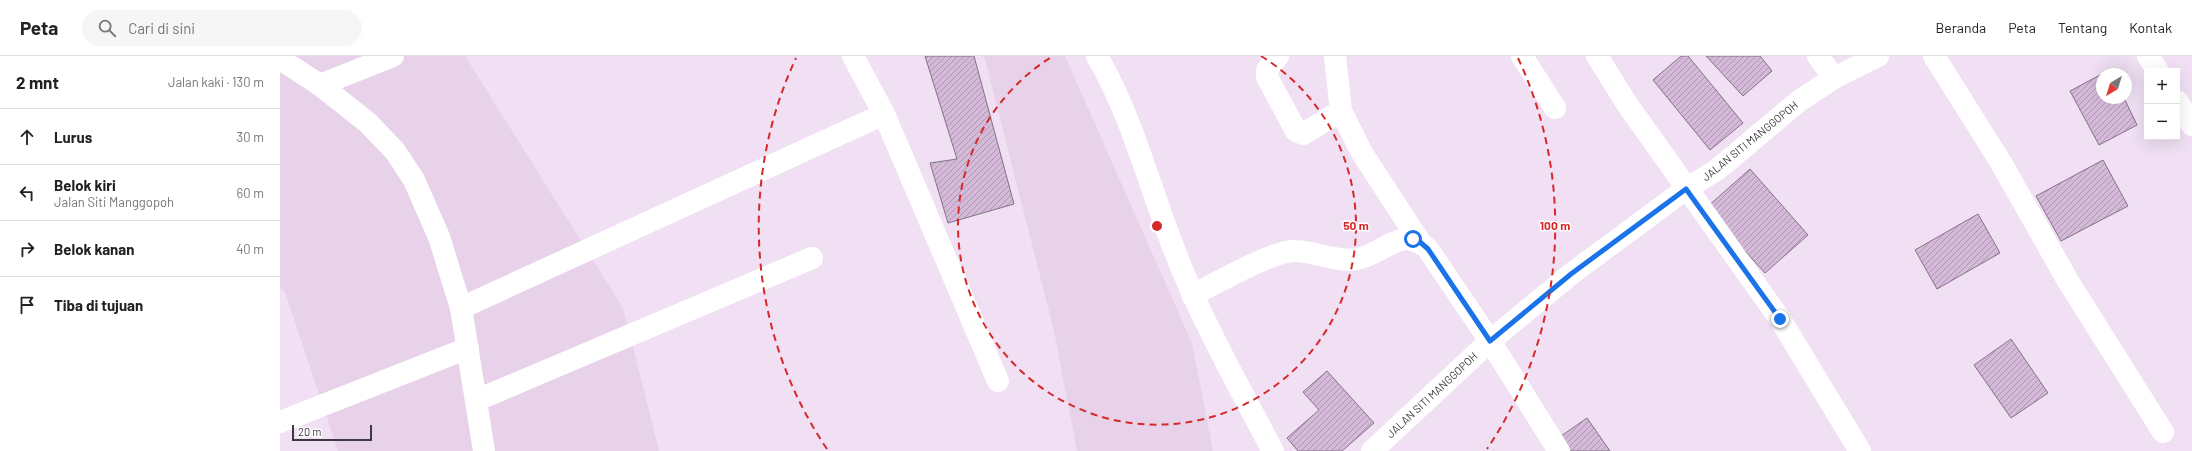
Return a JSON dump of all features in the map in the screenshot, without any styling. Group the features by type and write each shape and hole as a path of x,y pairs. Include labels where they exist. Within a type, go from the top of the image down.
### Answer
{"main road":[{"path":"320,85 393,56"},
{"path":"853,56 884,114 998,381"},
{"path":"1097,56 1124,110 1192,296 1273,451"},
{"path":"1278,56 1267,70 1267,77 1296,131 1303,134 1341,111"},
{"path":"1335,56 1341,111 1362,153 1420,242 1428,249 1490,341 1559,451"},
{"path":"1522,56 1555,108"},
{"path":"1597,56 1627,104 1686,189 1780,319 1860,451"},
{"path":"1818,56 1834,78"},
{"name":"JALAN SITI MANGGOPOH","path":"1372,451 1490,341 1571,274 1686,189 1718,169 1767,126 1834,78 1878,56"},
{"path":"1934,56 2000,161 2068,281 2163,432"},
{"path":"2148,56 2156,68"},
{"path":"280,59 320,85 372,127 395,151 414,180 439,237 462,308 484,451"},
{"path":"2179,104 2192,125"},
{"path":"462,308 884,114"},
{"path":"1192,296 1283,252 1316,252 1350,260 1359,259 1404,238 1420,242"},
{"path":"477,400 812,258"},
{"path":"280,422 468,348"}],"shaded area":[{"path":"280,56 465,56 623,308 659,451 338,451 285,292 280,288"},
{"path":"984,56 1065,56 1192,343 1213,451 1077,451 1054,331"}],"building":[{"path":"925,56 974,56 1014,204 948,223 930,163 957,159"},
{"path":"1681,56 1688,56 1743,123 1710,150 1653,80"},
{"path":"1706,56 1760,56 1772,71 1743,96"},
{"path":"2096,77 2096,104 2127,104 2137,125 2099,145 2070,91"},
{"path":"2103,160 2128,206 2061,241 2036,196"},
{"path":"1750,169 1808,235 1765,273 1706,208"},
{"path":"1978,214 2000,253 1937,289 1915,250"},
{"path":"2011,339 2048,393 2011,418 1974,365"},
{"path":"1327,371 1374,423 1342,451 1298,451 1287,438 1319,410 1303,392"},
{"path":"1587,418 1610,451 1561,451 1554,441"}],"route":[{"path":"1413,239 1420,242 1428,249 1490,341 1571,274 1619,237 1686,189 1780,319"}]}
